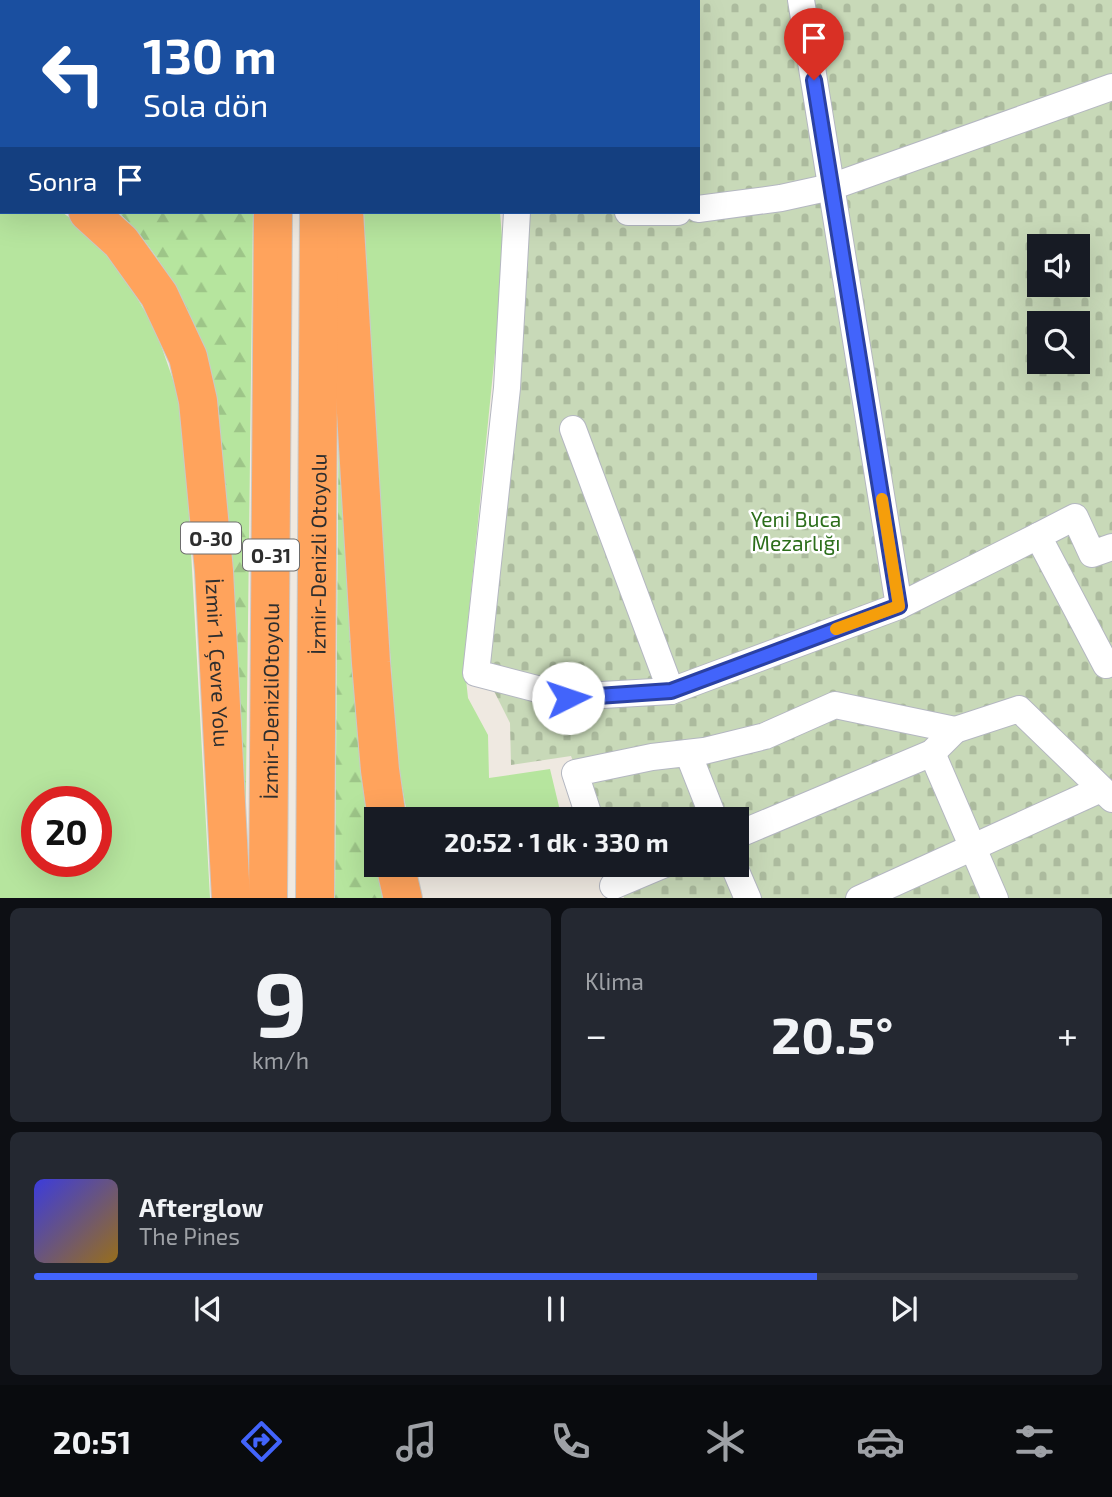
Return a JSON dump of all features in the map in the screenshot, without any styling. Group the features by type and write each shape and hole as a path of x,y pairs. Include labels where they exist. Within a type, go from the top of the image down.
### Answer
{"highway":[{"name":"İzmir 1. Çevre Yolu","path":"90,214 121,242 159,295 188,357 198,401 214,571 231,898"},
{"name":"İzmir-DenizliOtoyolu","path":"268,898 273,214"},
{"name":"İzmir-Denizli Otoyolu","path":"315,898 319,214"},
{"path":"344,214 371,663 385,807"},
{"path":"398,877 403,898"}],"lane":[{"path":"801,0 899,606"},
{"path":"700,209 781,198 831,187 1112,87"},
{"path":"517,214 507,388 476,673 568,698 671,691 899,606 1075,517 1092,555 1112,547"},
{"path":"573,429 671,691"},
{"path":"1038,536 1106,665 1112,662"},
{"path":"586,807 575,774 765,736 835,705 954,730"},
{"path":"749,830 932,752 954,730 1019,709 1107,794 973,847 859,898"},
{"path":"932,752 995,898"},
{"path":"688,753 709,807"},
{"path":"612,883 629,877"},
{"path":"739,877 748,898"}],"green space":[{"name":"Yeni Buca Mezarlığı","path":"700,0 1112,0 1112,898 624,898 616,877 749,877 749,807 590,807 571,756 511,765 510,723 491,685 487,649 523,214 700,214"},
{"path":"0,214 65,214 79,225 111,260 155,328 178,394 187,478 210,898 0,898"},
{"path":"120,214 253,214 245,868 194,325 170,279"},
{"path":"364,214 500,214 504,263 464,661 468,698 488,735 489,778 550,769 559,807 406,807 398,765 375,441"},
{"path":"339,382 364,771 370,807 364,807 364,877 383,877 389,898 335,898"}],"slow traffic":[{"path":"836,629 899,606 882,499"}],"route":[{"path":"568,698 671,691 899,606 814,80"}]}
